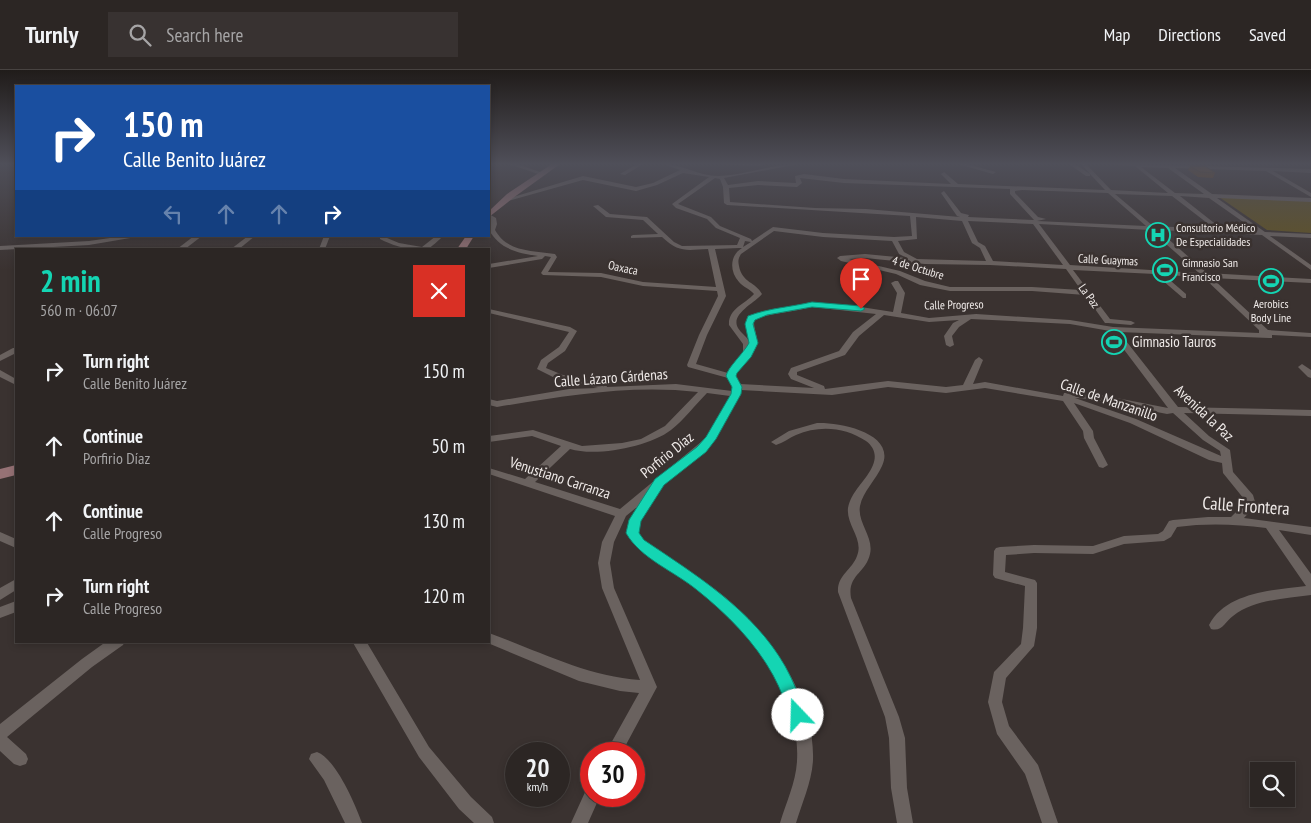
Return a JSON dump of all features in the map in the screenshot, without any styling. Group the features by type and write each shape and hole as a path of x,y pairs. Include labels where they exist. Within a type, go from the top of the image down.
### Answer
{"main road":[{"path":"490,215 506,200"},
{"path":"462,248 469,237"},
{"path":"0,474 15,470"}],"street":[{"path":"682,199 675,204 678,207 709,218 716,225 755,242"},
{"path":"727,199 729,204 964,219 1311,235"},
{"path":"948,199 959,215 1025,222"},
{"path":"1018,199 1036,219 1091,221 1108,226"},
{"path":"1118,199 1205,274 1268,334"},
{"path":"1179,199 1220,231"},
{"path":"1218,199 1311,268"},
{"path":"596,206 608,216 645,218 681,248 737,247 740,246 743,238"},
{"path":"747,353 746,344 734,329 733,319 758,294 742,280 734,261 738,253 773,230 894,239 915,238 914,215"},
{"path":"490,216 493,218 492,230 498,241 510,248 552,255"},
{"path":"964,219 974,243 983,246 990,263"},
{"name":"La Paz","path":"1034,222 1110,325"},
{"path":"790,238 789,235 793,231"},
{"path":"1265,233 1311,262"},
{"path":"633,237 664,235"},
{"path":"0,248 89,243 132,237"},
{"path":"181,248 198,237"},
{"path":"235,248 251,237"},
{"path":"383,237 397,245 416,248"},
{"path":"424,248 439,237"},
{"path":"894,239 902,252 911,258 925,262"},
{"path":"711,247 722,296 691,365 731,376 737,391"},
{"path":"490,266 552,255"},
{"name":"Oaxaca","path":"552,255 554,257 544,273 546,274 601,275 643,284 719,289"},
{"name":"Calle Guaymas","path":"840,258 865,256 925,262 990,263 1311,280"},
{"name":"4 de Octubre","path":"840,258 898,272 923,283 950,289 1087,293"},
{"path":"1157,272 1183,296"},
{"name":"4 de Octubre","path":"895,283 901,293 897,313"},
{"name":"Calle Progreso","path":"731,376 732,372 744,360 753,343 749,324 751,318 756,315 812,305 897,313 929,320 969,316 1311,335"},
{"path":"490,311 570,329 573,331 562,348 544,362 541,369 560,377 619,389"},
{"path":"832,392 794,377 792,374 794,370 842,353 856,334 883,312"},
{"path":"950,345 948,336 956,325 969,316"},
{"name":"Avenida la Paz","path":"1110,325 1175,410 1206,438 1225,450 1228,473 1249,498 1250,505 1234,522"},
{"path":"0,358 15,350"},
{"path":"967,386 979,360"},
{"path":"1302,367 1311,375"},
{"path":"0,373 15,381"},
{"name":"Calle de Manzanillo","path":"737,391 832,392 888,384 946,390 985,385 1046,394 1066,399 1133,421 1213,458 1227,461"},
{"name":"Calle Lázaro Cárdenas","path":"490,402 497,404 569,392 619,389 676,387 737,391"},
{"path":"490,439 532,433 581,449 599,449 644,441 668,428 704,390"},
{"name":"Porfirio Díaz","path":"622,514 702,450 711,439 737,391"},
{"path":"1046,394 1092,396 1167,412 1175,410 1311,413"},
{"path":"1066,399 1088,431 1089,438 1103,465"},
{"path":"1261,412 1311,417"},
{"path":"776,442 799,429 832,426 863,435 878,446 880,450 880,462 857,495 854,508 864,544 864,555 846,580 844,598 892,717 897,738 899,788 905,823"},
{"path":"526,484 567,446"},
{"name":"Venustiano Carranza","path":"490,471 622,514"},
{"path":"660,482 635,520 632,533 639,543 702,586 743,623 761,643 779,671 794,702 803,728 805,761 788,823"},
{"path":"622,514 608,542 604,562 608,588 650,687"},
{"name":"Calle Frontera","path":"1050,823 1032,770 1002,729 995,702 999,676 1026,646 1031,610 1031,583 998,575 1000,551 1034,549 1093,550 1124,540 1160,538 1167,534 1173,524 1199,520 1269,524 1311,531"},
{"path":"1269,524 1311,584"},
{"path":"0,536 15,544"},
{"path":"0,595 15,585"},
{"path":"1216,625 1230,611 1240,606 1271,596 1311,590"},
{"path":"0,613 15,606"},
{"path":"490,639 579,675 620,685 650,687"},
{"path":"0,733 87,663 115,643"},
{"path":"360,643 424,752 466,803 486,823"},
{"path":"620,742 650,687"},
{"path":"0,741 20,759"},
{"path":"317,759 330,775 352,822"},
{"path":"579,823 587,807"}],"shaded area":[{"path":"1222,199 1311,201 1311,233 1267,230"}],"place":[{"name":"Consultorio Médico De Especialidades","path":"1158,235"},
{"name":"Gimnasio San Francisco","path":"1165,270"},
{"name":"Aerobics Body Line","path":"1271,281"},
{"name":"Gimnasio Tauros","path":"1114,342"}],"route":[{"path":"798,715 779,671 761,643 743,623 702,586 639,543 632,533 635,520 660,482 702,450 711,439 736,394 737,387 731,376 732,372 744,360 753,343 749,324 751,318 765,313 812,305 861,309"}]}
